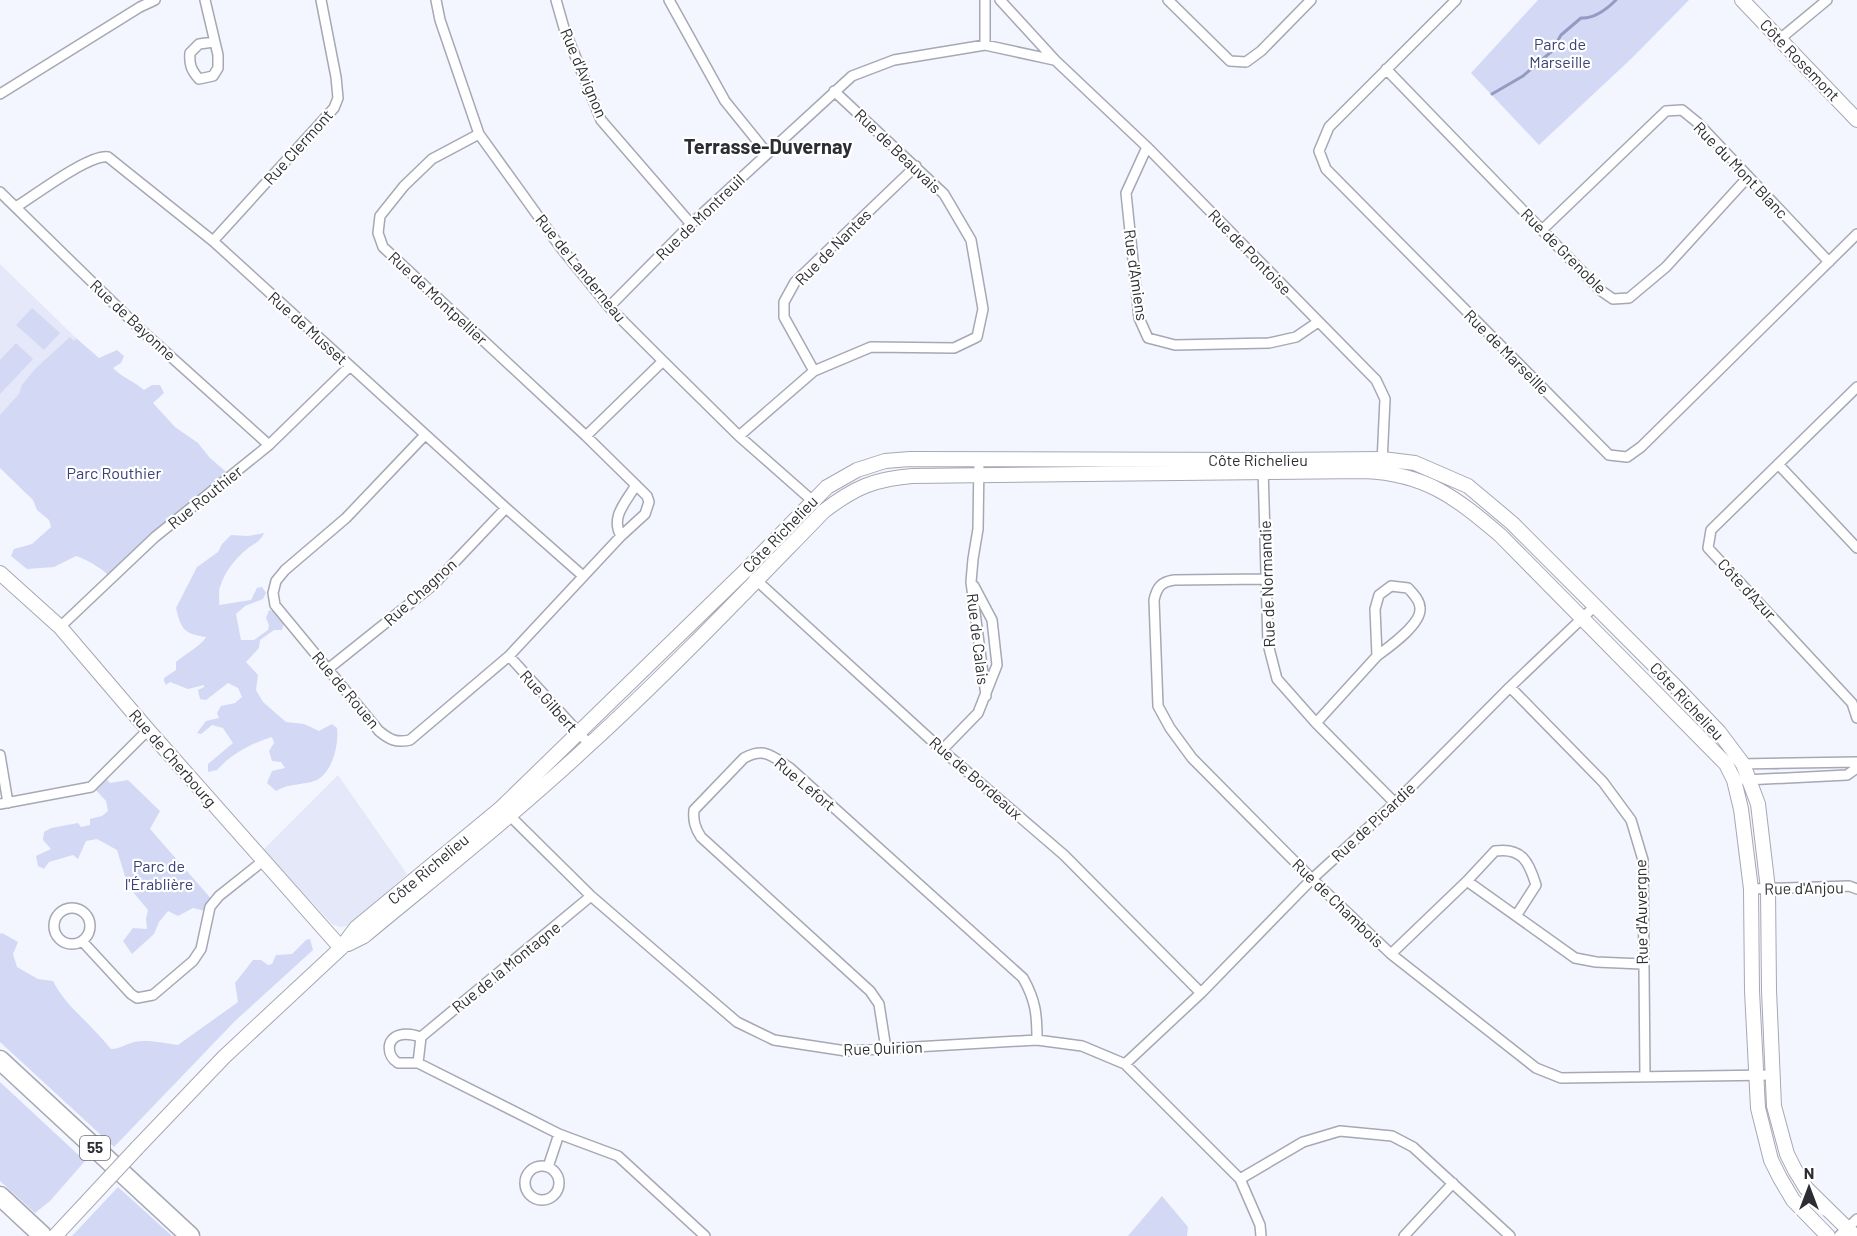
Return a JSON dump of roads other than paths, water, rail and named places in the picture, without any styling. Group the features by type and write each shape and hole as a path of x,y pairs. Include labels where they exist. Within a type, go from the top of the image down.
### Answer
{"highway":[{"name":"55","path":"0,1060 190,1236"},
{"path":"0,1196 43,1236"}],"street":[{"path":"0,94 155,0"},
{"path":"206,0 214,42"},
{"name":"Rue Clermont","path":"213,241 334,108 338,98 336,77 321,0"},
{"name":"Rue de Landerneau","path":"436,0 440,20 479,134 561,248 609,307 663,362 739,436 824,511"},
{"name":"Rue d'Avignon","path":"556,0 564,28 601,120 691,224"},
{"path":"669,0 725,101 767,153"},
{"path":"985,0 985,45 1055,60"},
{"name":"Rue de Pontoise","path":"1000,0 1055,60 1147,147 1376,380 1385,399 1382,465"},
{"path":"1168,0 1230,61 1246,62 1261,51 1311,0"},
{"name":"Rue de Marseille","path":"1456,0 1329,127 1319,151 1326,169 1609,455 1627,457 1641,447 1857,234"},
{"name":"Côte Rosemont","path":"1742,0 1857,120"},
{"path":"1780,39 1827,0"},
{"name":"Rue de Montreuil","path":"609,307 691,224 852,76 894,60 985,45"},
{"name":"Rue de Grenoble","path":"1386,69 1600,290 1612,298 1629,298 1666,267 1748,177"},
{"name":"Rue de Beauvais","path":"739,436 814,371 871,347 954,348 977,337 982,309 971,240 944,194 834,91"},
{"name":"Rue du Mont Blanc","path":"1542,230 1666,111 1682,110 1698,123 1829,262"},
{"name":"Rue de Montpellier","path":"479,134 432,159 404,186 380,216 378,233 383,247 636,485"},
{"name":"Rue d'Amiens","path":"1147,147 1126,193 1139,318 1148,338 1175,345 1269,343 1296,337 1318,322"},
{"name":"Rue de Musset","path":"16,207 86,163 102,156 108,157 213,241 583,576"},
{"name":"Rue de Nantes","path":"814,371 784,317 784,302 795,282 916,166"},
{"name":"Rue de Bayonne","path":"0,192 140,328 269,445"},
{"path":"586,436 663,362"},
{"name":"Rue Routhier","path":"60,627 155,537 269,445 350,366"},
{"name":"Côte d'Azur","path":"1857,387 1711,530 1708,548 1852,703 1857,718"},
{"name":"Rue de Rouen","path":"425,435 346,518 285,570 276,581 273,593 275,605 379,731 390,740 400,742 410,740 509,656 621,536 645,514 648,508 647,496 636,485"},
{"name":"Côte Richelieu","path":"505,812 577,733 746,570 812,500 827,487 857,470 885,461 979,460 1263,466"},
{"name":"Rue de Calais","path":"979,460 978,529 971,582 986,696"},
{"name":"Côte Richelieu","path":"55,1236 229,1052 341,948 364,936 505,812 590,745 824,511 846,494 888,478 912,476 1414,463 1468,486 1512,523 1719,732 1743,764 1758,804 1768,889 1774,1106 1787,1154 1806,1188 1850,1230"},
{"path":"1778,464 1856,545"},
{"name":"Côte Richelieu","path":"1382,465 1459,501 1500,535 1726,764 1734,780 1741,809 1751,889 1752,991 1758,1108 1771,1160 1793,1200 1828,1236"},
{"name":"Rue de Normandie","path":"1263,466 1268,644 1277,679 1316,723 1395,803"},
{"path":"621,536 616,529 616,520 636,485"},
{"name":"Rue Chagnon","path":"328,669 433,585 506,508"},
{"name":"Rue de Bordeaux","path":"746,570 942,750 1064,855 1201,993"},
{"name":"Rue de Cherbourg","path":"0,573 60,627 341,948"},
{"name":"Rue de Chambois","path":"1265,579 1174,580 1164,582 1156,589 1154,600 1158,706 1170,728 1192,758 1312,879 1391,954 1536,1068 1561,1078 1773,1075"},
{"name":"Rue de Calais","path":"942,750 978,713 997,665 992,620 971,582"},
{"path":"1316,723 1377,656 1398,640 1417,620 1421,610 1418,600 1408,588 1391,586 1379,595 1376,609 1377,656"},
{"name":"Rue de Picardie","path":"1125,1064 1201,993 1312,879 1395,803 1510,687 1595,606"},
{"name":"Rue Gilbert","path":"509,656 590,745"},
{"name":"Rue d'Auvergne","path":"1510,687 1603,782 1631,820 1643,860 1642,964 1645,1077"},
{"path":"0,755 4,803 91,787 148,730"},
{"name":"Rue Lefort","path":"886,1049 879,1004 870,991 701,837 696,829 693,819 694,810 744,758 753,753 766,752 790,768 1023,978 1032,994 1036,1011 1037,1040"},
{"path":"1726,764 1857,762"},
{"path":"1734,780 1847,775 1857,768"},
{"name":"Rue Quirion","path":"505,812 591,896 737,1022 774,1040 846,1051 1037,1040 1082,1046 1125,1064 1240,1179 1260,1225 1261,1236"},
{"path":"1391,954 1467,882 1495,851 1513,851 1523,858 1530,867 1536,885 1516,916"},
{"path":"82,942 131,994 137,998 153,995 192,962 201,949 210,907 219,896 263,861"},
{"path":"1467,882 1575,958 1596,962 1642,964"},
{"name":"Rue d'Anjou","path":"1751,889 1850,886 1857,889"},
{"name":"Rue de la Montagne","path":"421,1037 591,896"},
{"path":"73,907 84,911 88,916 91,927 82,942 69,944 63,942 55,933 54,920 62,910 73,907"},
{"path":"418,1063 421,1037 409,1034 398,1036 390,1042 390,1056 398,1063 418,1063 559,1134 618,1156 705,1236"},
{"path":"1240,1179 1303,1142 1340,1131 1392,1136 1413,1147 1510,1236"},
{"path":"548,1167 559,1134"},
{"path":"1404,1236 1452,1183"}],"waterway":[{"path":"1492,94 1523,76 1552,51 1561,35 1581,18 1600,13 1616,0"}],"district":[{"name":"Terrasse-Duvernay","path":"768,147"}],"park label":[{"name":"Parc de Marseille","path":"1560,53"},
{"name":"Parc Routhier","path":"114,473"},
{"name":"Parc de l'Érablière","path":"159,875"}]}
